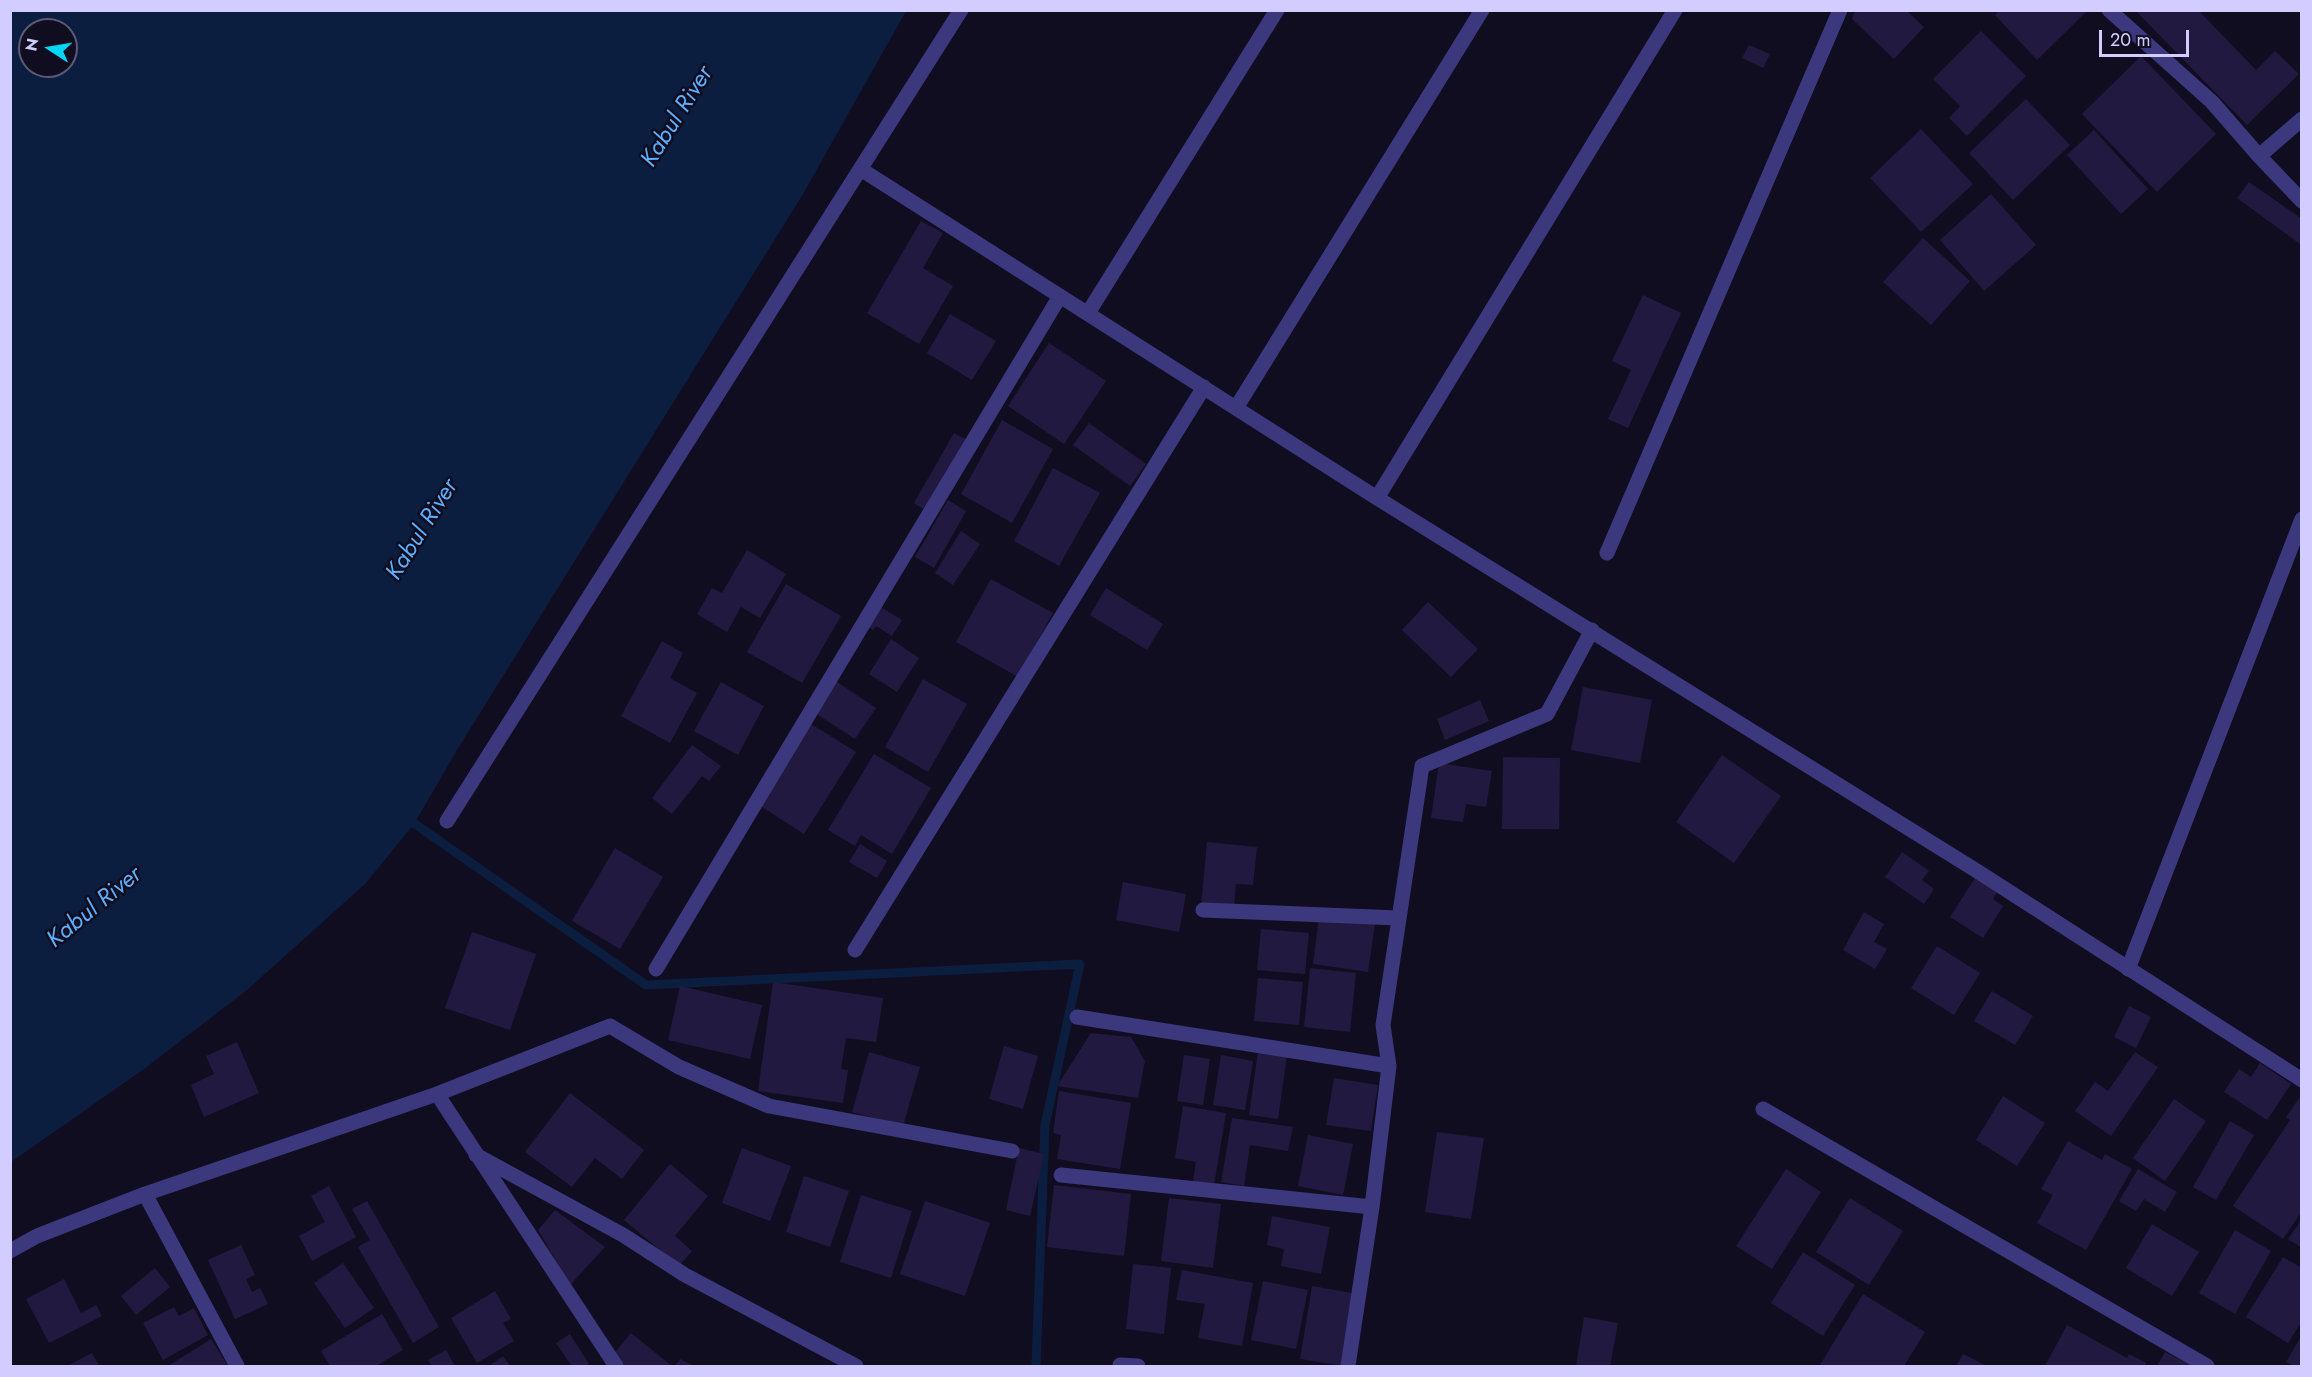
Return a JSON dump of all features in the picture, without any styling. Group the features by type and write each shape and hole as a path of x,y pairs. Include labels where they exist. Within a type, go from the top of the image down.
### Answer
{"street":[{"path":"447,821 862,170 961,10"},
{"path":"1088,313 1277,10"},
{"path":"1236,408 1482,10"},
{"path":"1377,498 1676,10"},
{"path":"1607,553 1840,10"},
{"path":"2109,10 2212,102 2301,201"},
{"path":"2259,156 2301,119"},
{"path":"862,170 1377,498 1967,864 2301,1080"},
{"path":"656,969 1060,296"},
{"path":"855,950 1204,387"},
{"path":"2128,969 2301,519"},
{"path":"1348,1366 1372,1207 1389,1066 1383,1024 1422,766 1547,714 1592,630"},
{"path":"1203,910 1398,918"},
{"path":"1077,1017 1389,1066"},
{"path":"10,1251 37,1236 145,1194 437,1094 610,1026 679,1067 769,1106 1012,1151"},
{"path":"437,1094 616,1366"},
{"path":"1763,1109 2207,1366"},
{"path":"476,1155 623,1235 685,1275 856,1366"},
{"path":"1061,1174 1372,1207"},
{"path":"145,1194 237,1366"},
{"path":"1120,1365 1138,1366"}],"water":[{"name":"Kabul River","path":"11,10 906,11 803,194 457,750 414,824 365,884 247,990 144,1069 11,1162"}],"building":[{"path":"1855,10 1906,10 1924,27 1894,59 1852,19"},
{"path":"2000,10 2088,10 2037,60 1995,15"},
{"path":"2135,10 2198,10 2256,70 2275,51 2299,74 2247,125"},
{"path":"1981,31 2026,76 1967,136 1949,118 1960,106 1933,79"},
{"path":"1749,45 1770,54 1763,68 1742,58"},
{"path":"2141,56 2216,134 2157,192 2082,114"},
{"path":"2026,99 2070,145 2013,200 1969,153"},
{"path":"1921,129 1973,184 1921,232 1870,178"},
{"path":"2094,130 2148,189 2121,214 2067,155"},
{"path":"2249,182 2302,219 2300,244 2237,198"},
{"path":"1991,194 2036,245 1984,291 1940,240"},
{"path":"921,221 943,233 923,268 953,286 919,344 867,313"},
{"path":"1923,238 1970,281 1931,325 1883,282"},
{"path":"1643,295 1681,313 1628,428 1608,419 1631,370 1612,361"},
{"path":"950,314 996,341 972,380 927,353"},
{"path":"1049,343 1106,381 1064,444 1008,406"},
{"path":"1002,420 1053,449 1012,523 961,494"},
{"path":"1089,423 1146,464 1130,486 1073,445"},
{"path":"954,433 967,440 926,511 914,503"},
{"path":"1053,468 1100,493 1059,566 1014,541"},
{"path":"948,500 966,511 934,568 915,557"},
{"path":"961,531 980,544 953,585 935,573"},
{"path":"747,550 786,574 760,618 741,607 727,632 697,614 712,588 722,593"},
{"path":"991,579 1053,613 1018,677 956,642"},
{"path":"786,584 841,616 802,683 747,652"},
{"path":"1106,588 1163,624 1147,650 1090,615"},
{"path":"1428,602 1478,649 1451,677 1402,630"},
{"path":"879,606 902,620 892,636 876,626 873,630 867,626"},
{"path":"891,639 919,658 897,692 869,674"},
{"path":"662,641 683,653 670,678 697,693 670,743 621,716"},
{"path":"923,679 967,704 928,772 885,747"},
{"path":"721,682 764,706 738,755 694,731"},
{"path":"837,682 876,708 855,739 815,713"},
{"path":"1583,687 1652,700 1640,763 1571,750"},
{"path":"1480,700 1489,721 1445,740 1437,719"},
{"path":"811,724 856,752 804,834 759,805"},
{"path":"692,745 721,766 709,781 702,776 672,814 652,798"},
{"path":"874,754 931,788 892,854 861,835 855,846 828,830"},
{"path":"1722,755 1781,796 1734,863 1676,822"},
{"path":"1503,757 1560,758 1559,829 1502,829"},
{"path":"1439,763 1492,771 1486,807 1466,804 1463,822 1431,818"},
{"path":"1207,842 1257,847 1253,885 1236,884 1234,908 1201,905"},
{"path":"860,844 887,861 877,878 849,862"},
{"path":"615,848 663,877 620,949 572,921"},
{"path":"1902,852 1929,871 1922,880 1934,889 1924,904 1885,877"},
{"path":"1975,878 1997,892 1993,899 2003,906 1983,938 1950,917"},
{"path":"1123,882 1186,894 1179,932 1116,920"},
{"path":"1864,912 1884,924 1874,942 1887,949 1875,969 1843,950"},
{"path":"1319,917 1375,924 1368,972 1313,964"},
{"path":"1261,929 1309,933 1305,974 1257,970"},
{"path":"472,932 536,954 510,1030 445,1008"},
{"path":"1937,946 1980,973 1954,1015 1911,988"},
{"path":"1310,968 1356,973 1350,1032 1304,1027"},
{"path":"1258,978 1303,982 1299,1025 1254,1021"},
{"path":"773,982 883,998 876,1042 846,1038 841,1069 848,1070 843,1103 758,1091"},
{"path":"680,986 762,1005 750,1059 668,1040"},
{"path":"1992,991 2033,1016 2015,1045 1974,1021"},
{"path":"2129,1006 2151,1017 2136,1048 2114,1037"},
{"path":"1091,1033 1131,1037 1145,1061 1138,1098 1057,1086"},
{"path":"237,1042 259,1093 204,1117 191,1085 214,1074 206,1056"},
{"path":"1004,1046 1038,1056 1023,1109 989,1099"},
{"path":"869,1052 920,1067 903,1126 852,1112"},
{"path":"1258,1052 1287,1056 1278,1119 1249,1115"},
{"path":"2135,1052 2158,1067 2111,1136 2075,1111 2095,1082 2108,1091"},
{"path":"1184,1055 1210,1059 1203,1105 1177,1101"},
{"path":"1221,1055 1253,1061 1245,1110 1213,1105"},
{"path":"2260,1063 2291,1084 2267,1120 2224,1092 2239,1069 2251,1077"},
{"path":"1334,1078 1378,1085 1371,1131 1326,1125"},
{"path":"1059,1091 1131,1103 1120,1169 1057,1159 1061,1135 1053,1133"},
{"path":"570,1093 644,1150 622,1179 595,1158 572,1187 525,1152"},
{"path":"2302,1094 2302,1211 2283,1239 2233,1206 2290,1120 2286,1117"},
{"path":"2003,1096 2045,1123 2017,1166 1976,1140"},
{"path":"2174,1099 2206,1121 2165,1181 2133,1158"},
{"path":"1183,1106 1226,1113 1214,1185 1193,1182 1196,1162 1175,1158"},
{"path":"1232,1118 1293,1127 1288,1151 1250,1145 1244,1186 1221,1182"},
{"path":"2230,1121 2254,1135 2216,1200 2193,1187"},
{"path":"1437,1132 1484,1138 1471,1219 1425,1212"},
{"path":"1308,1135 1353,1144 1343,1195 1298,1186"},
{"path":"2068,1141 2102,1160 2105,1154 2132,1169 2086,1250 2037,1223 2053,1195 2041,1189"},
{"path":"742,1148 791,1166 770,1221 722,1203"},
{"path":"1019,1148 1044,1154 1030,1216 1006,1210"},
{"path":"670,1164 708,1196 675,1236 692,1251 679,1266 624,1220"},
{"path":"1786,1169 1821,1192 1772,1269 1736,1246"},
{"path":"2138,1169 2177,1192 2165,1212 2144,1199 2136,1211 2119,1201"},
{"path":"804,1176 849,1191 830,1247 786,1232"},
{"path":"1054,1185 1131,1194 1124,1256 1047,1247"},
{"path":"329,1186 356,1237 312,1261 299,1236 325,1222 311,1196"},
{"path":"861,1195 912,1211 891,1278 840,1262"},
{"path":"1169,1198 1221,1204 1213,1268 1161,1261"},
{"path":"1850,1198 1903,1231 1869,1285 1816,1252"},
{"path":"367,1201 439,1327 413,1343 358,1247 370,1240 352,1209"},
{"path":"925,1201 990,1223 965,1296 900,1274"},
{"path":"555,1210 605,1247 570,1285 538,1230"},
{"path":"1272,1216 1330,1227 1321,1274 1281,1266 1284,1249 1267,1245"},
{"path":"2302,1219 2302,1248 2288,1239"},
{"path":"2152,1224 2199,1252 2172,1296 2126,1268"},
{"path":"2235,1230 2271,1251 2235,1314 2199,1293"},
{"path":"241,1245 255,1275 246,1279 252,1292 260,1288 268,1304 235,1319 208,1260"},
{"path":"1803,1252 1855,1285 1823,1336 1771,1303"},
{"path":"2283,1257 2302,1268 2302,1321 2288,1343 2246,1317"},
{"path":"343,1263 374,1308 345,1328 314,1283"},
{"path":"1133,1264 1171,1268 1164,1334 1126,1329"},
{"path":"155,1268 170,1287 136,1315 121,1296"},
{"path":"1182,1270 1253,1283 1242,1346 1198,1338 1205,1304 1176,1300"},
{"path":"64,1279 81,1313 96,1305 102,1316 49,1343 26,1299"},
{"path":"1263,1281 1308,1290 1296,1349 1251,1340"},
{"path":"1312,1286 1357,1294 1344,1366 1300,1359"},
{"path":"495,1291 511,1319 503,1323 514,1341 477,1363 451,1318"},
{"path":"1863,1294 1925,1332 1904,1366 1820,1365"},
{"path":"174,1307 179,1316 194,1308 208,1335 163,1360 143,1323"},
{"path":"382,1314 403,1350 376,1366 330,1366 321,1351"},
{"path":"1584,1317 1618,1323 1610,1366 1576,1366"},
{"path":"2067,1325 2127,1358 2129,1354 2146,1363 2144,1366 2045,1366"},
{"path":"631,1333 672,1366 625,1366 612,1356"},
{"path":"570,1334 589,1364 586,1366 572,1366 556,1343"},
{"path":"2302,1335 2302,1366 2293,1366 2286,1362"},
{"path":"211,1339 228,1366 168,1366"},
{"path":"446,1350 455,1366 432,1366 428,1360"},
{"path":"2165,1352 2193,1366 2157,1366"},
{"path":"92,1353 99,1366 67,1366"},
{"path":"1963,1354 1987,1366 1956,1366"},
{"path":"503,1356 510,1366 489,1366"},
{"path":"680,1359 694,1366 675,1366"}],"waterway":[{"path":"405,817 646,985 1080,964 1045,1125 1036,1366"}]}
